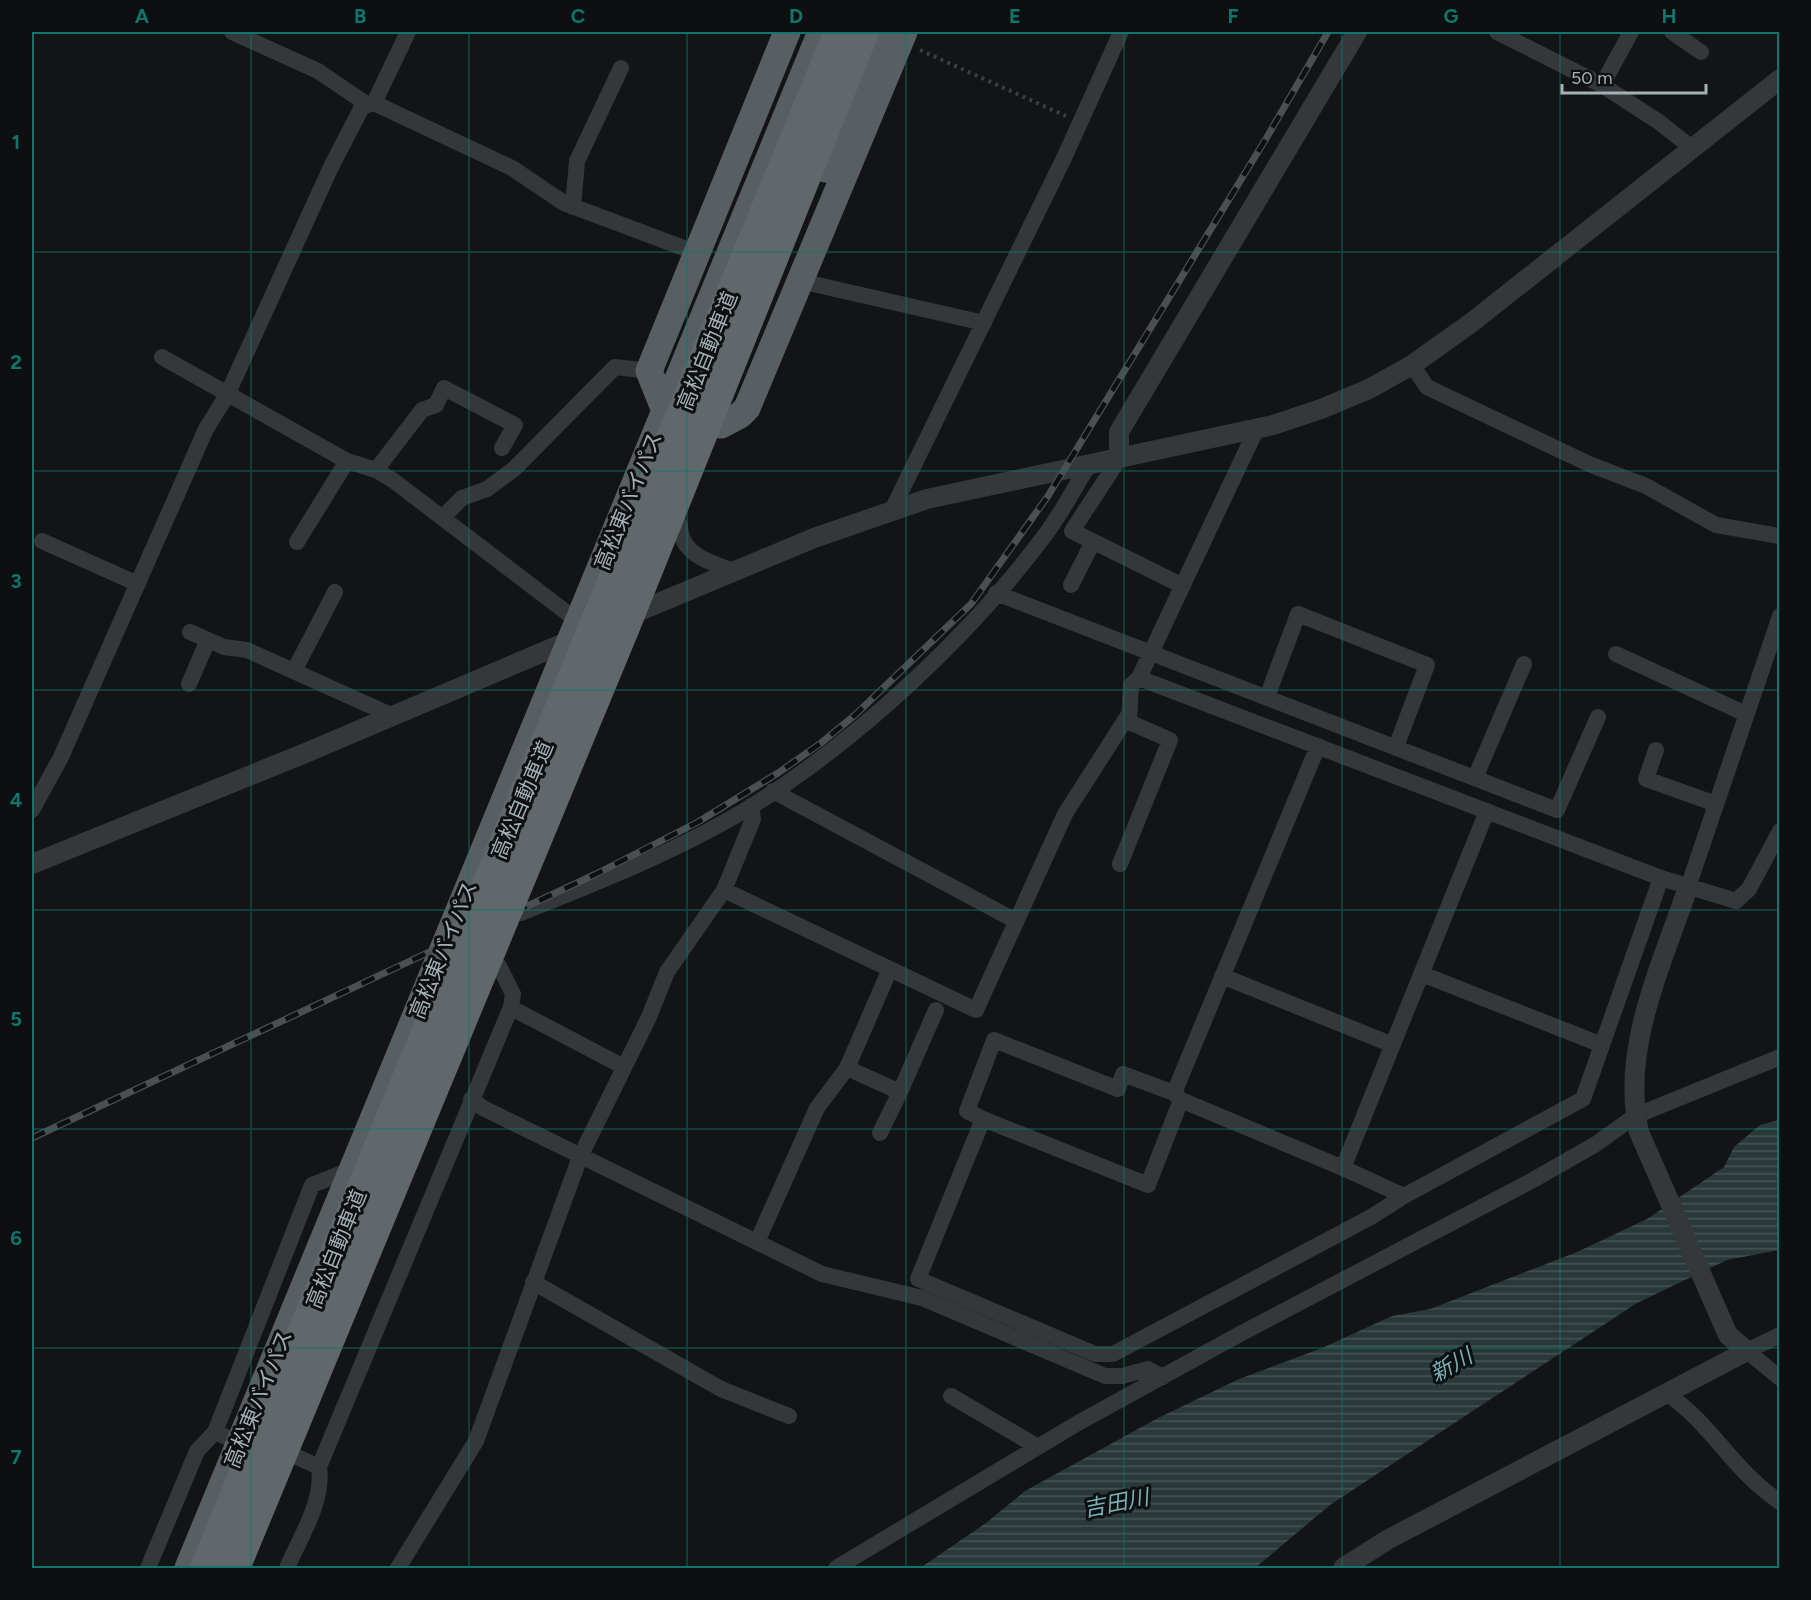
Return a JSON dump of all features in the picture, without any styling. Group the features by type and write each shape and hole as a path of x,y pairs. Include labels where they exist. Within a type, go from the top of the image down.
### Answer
{"highway":[{"name":"高松東バイパス","path":"188,1569 821,32"},
{"name":"高松自動車道","path":"205,1569 839,32"},
{"name":"高松自動車道","path":"235,1569 620,638 864,32"},
{"path":"249,1569 307,1462 499,966 881,32"},
{"path":"721,425 740,415 747,408 800,281 908,39"},
{"path":"665,411 649,370 782,43 807,66"}],"street":[{"path":"232,32 318,71 371,104 512,168 573,207 697,253"},
{"path":"32,810 61,758 206,429 227,395 331,166 362,107 371,104 408,32"},
{"path":"892,510 1081,122 1121,32"},
{"path":"1183,586 1072,531 1119,459 1119,432 1357,32"},
{"path":"1497,32 1602,84 1693,148"},
{"path":"1602,84 1631,32"},
{"path":"1672,32 1701,52"},
{"path":"573,207 577,161 621,68"},
{"path":"32,864 393,716 575,631 646,608 734,571 892,510 927,499 1256,429 1321,409 1369,389 1412,365 1472,323 1779,79"},
{"path":"800,281 984,323"},
{"path":"162,357 227,395 294,428 347,461 376,470 443,517 575,631"},
{"path":"1412,365 1427,387 1589,464 1646,486 1716,525 1779,536"},
{"path":"443,517 462,498 487,489 514,469 615,366 649,370"},
{"path":"376,470 422,410 436,405 444,388 515,425 502,448"},
{"path":"1120,864 1170,740 1129,722 1131,685 1139,678 1256,429"},
{"path":"297,542 347,461"},
{"path":"521,913 638,865 751,806 840,742 925,670 996,593 1045,535 1088,466"},
{"path":"680,525 680,537 696,556 734,571"},
{"path":"42,541 138,584"},
{"path":"1071,585 1093,542"},
{"path":"294,671 335,592"},
{"path":"996,593 1557,810 1598,717"},
{"path":"1266,697 1298,614 1427,665 1396,747"},
{"path":"1779,616 1648,1005 1638,1047 1633,1090 1637,1124 1728,1335 1779,1378"},
{"path":"190,632 224,647 247,650 393,716"},
{"path":"189,684 208,640"},
{"path":"1616,654 1746,714"},
{"path":"1475,778 1524,664"},
{"path":"1139,678 1661,878 1686,892 1736,901 1749,889 1779,831"},
{"path":"724,890 976,1010 1065,814 1129,714"},
{"path":"1318,746 1222,976 1177,1096 1148,1185 967,1111 994,1040 1118,1089 1123,1074 1177,1096 1343,1168 1404,1196"},
{"path":"1656,750 1646,779 1716,804"},
{"path":"773,791 1016,921"},
{"path":"398,1569 476,1441 580,1157 667,972 724,890 753,819 751,806"},
{"path":"1343,1168 1487,811"},
{"path":"983,1119 918,1279 1095,1354 1113,1354 1583,1099 1661,878"},
{"path":"287,1569 317,1499 321,1483 307,1462 511,1007 511,987 499,966"},
{"path":"757,1242 817,1108 847,1068 890,969"},
{"path":"1422,974 1602,1045"},
{"path":"1222,976 1393,1046"},
{"path":"880,1133 936,1010"},
{"path":"519,1012 624,1067"},
{"path":"836,1569 1038,1447 1163,1377 1533,1180 1596,1144 1779,1057"},
{"path":"847,1068 900,1092"},
{"path":"471,1099 483,1108 580,1157 822,1274 922,1298 1105,1376 1122,1376 1148,1369 1163,1377"},
{"path":"148,1569 196,1451 215,1432 312,1185 353,1169"},
{"path":"533,1282 721,1389 789,1416"},
{"path":"1342,1569 1387,1540 1779,1335"},
{"path":"1666,1393 1684,1405 1711,1432 1738,1468 1756,1486 1779,1502"},
{"path":"951,1396 1038,1447"},
{"path":"215,1432 239,1443"}],"path":[{"path":"908,39 1081,122"}],"water":[{"path":"1779,1120 1779,1250 1727,1260 1637,1303 1330,1505 1255,1568 920,1568 986,1523 1025,1491 1158,1418 1239,1379 1322,1348 1392,1316 1430,1309 1577,1252 1647,1219 1724,1167 1734,1147 1760,1125"}],"railway":[{"path":"32,1138 596,874 698,822 778,773 821,743 855,715 971,604 1048,496 1267,137 1328,32"}],"water label":[{"name":"新川","path":"1451,1365"},
{"name":"吉田川","path":"1116,1503"}]}
